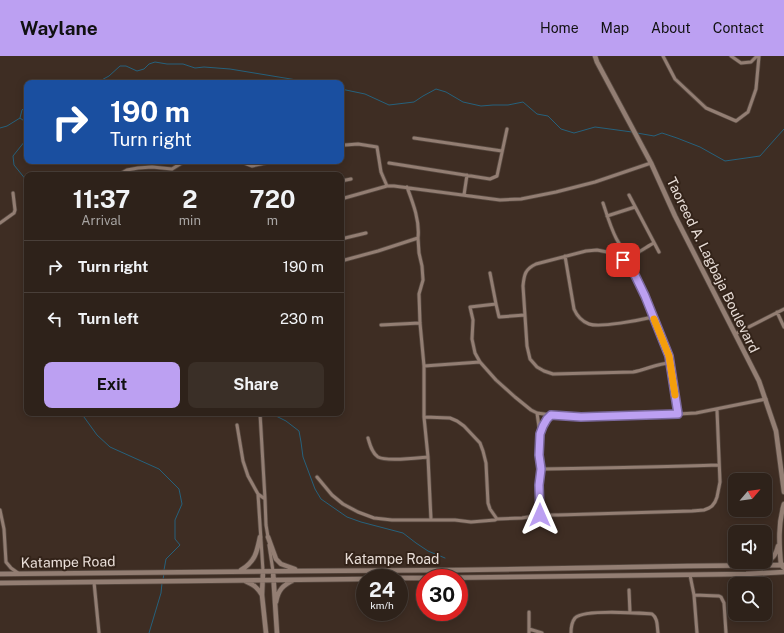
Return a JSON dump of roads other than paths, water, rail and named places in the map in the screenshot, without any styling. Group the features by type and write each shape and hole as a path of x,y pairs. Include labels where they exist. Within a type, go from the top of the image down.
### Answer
{"main road":[{"name":"Taoreed A. Lagbaja Boulevard","path":"595,56 651,163 674,216 759,381 776,431 784,492"},
{"path":"772,559 776,554 781,515 784,504"},
{"path":"239,572 248,566 253,560 260,537"},
{"path":"268,537 276,559 281,564 301,570"},
{"path":"776,572 783,567 779,540"},
{"name":"Katampe Road","path":"0,574 301,570 461,570 728,566"},
{"name":"Katampe Road","path":"772,566 783,567"},
{"path":"263,571 262,595 266,633"},
{"path":"272,571 277,633"},
{"name":"Katampe Road","path":"468,578 690,575 784,572"},
{"path":"275,610 278,593 281,588 295,579"},
{"name":"Katampe Road","path":"0,583 356,579"},
{"path":"244,580 258,588 262,595"}],"street":[{"path":"663,56 675,80 706,108 736,121 748,112 756,89 758,56"},
{"path":"731,56 741,63 751,62 758,56"},
{"path":"389,163 490,179 497,176 507,129"},
{"path":"414,138 502,151"},
{"path":"344,144 358,144 376,147 381,172 387,186"},
{"path":"344,198 387,186 394,186 500,200 521,199 596,182 651,163"},
{"path":"123,172 126,170 152,167 172,169 180,164"},
{"path":"247,164 252,166 261,164"},
{"path":"464,195 467,175"},
{"path":"344,180 351,179"},
{"path":"407,187 416,215 419,232 419,253 422,266 423,280 419,294 424,366 424,417 428,457 431,520"},
{"path":"0,223 14,213 13,193"},
{"path":"629,195 659,252"},
{"path":"603,203 616,240 625,250 634,254 654,243"},
{"path":"607,216 635,206"},
{"path":"344,238 366,233"},
{"path":"344,260 418,238"},
{"path":"671,363 656,364 633,372 553,374 537,367 530,359 527,346 522,286 526,272 530,267 536,264 586,251 597,250 612,253 623,260 632,269 645,296 669,356 671,363 678,414"},
{"path":"623,260 625,250"},
{"path":"565,256 574,309 581,320 589,324 597,325 637,321 654,317"},
{"path":"490,273 499,317 525,315"},
{"path":"496,304 470,307 473,320 472,339 475,353 480,362 496,380 515,398 537,413 581,417 696,413 766,399"},
{"path":"735,334 784,309"},
{"path":"778,312 784,327"},
{"path":"381,325 420,322"},
{"path":"424,366 480,362"},
{"path":"317,477 343,504 374,518 392,520 455,520 471,522 540,515 704,510 712,506 717,497 720,482 717,410"},
{"path":"537,413 540,434 540,515"},
{"path":"540,434 547,419 551,415"},
{"path":"260,416 266,525 272,571"},
{"path":"424,417 450,418 457,421 464,426 480,443 486,463 488,503 497,519"},
{"path":"238,425 243,461 248,476 258,494 265,499"},
{"path":"368,438 371,448 378,456 386,459 428,457"},
{"path":"541,469 669,466 695,467 719,465"},
{"path":"258,494 263,571"},
{"path":"0,510 4,529 6,562 18,574"},
{"path":"690,575 694,595 697,633"},
{"path":"94,582 99,633"},
{"path":"629,590 630,613"},
{"path":"694,595 721,597 724,603 726,633"},
{"path":"529,612 529,631 542,633"},
{"path":"572,633 572,624 574,619 585,614 598,613 652,614 656,618 658,633"}],"waterway":[{"path":"102,80 109,76 120,66 126,66 137,71 144,69 149,64 155,62 183,64 195,68 204,67 230,69 297,80"},
{"path":"344,90 365,94 389,105 414,102 436,89 446,92 463,102 481,106 508,105 523,102 537,114 548,116 561,129 574,133 595,127 632,132"},
{"path":"20,118 24,108"},
{"path":"0,128 7,126 20,118 24,121"},
{"path":"637,133 654,136 662,133 700,147 725,161 760,156 784,129"},
{"path":"24,142 13,156 14,165 24,177"},
{"path":"83,416 97,435 110,447 159,469 179,489 182,504 175,520 175,539 180,545 166,559 164,570"},
{"path":"276,416 286,421 299,431 303,457 315,489 321,499 347,517 403,533 428,551 445,558"},
{"path":"163,580 164,573"},
{"path":"149,633 161,593 162,583"}]}
